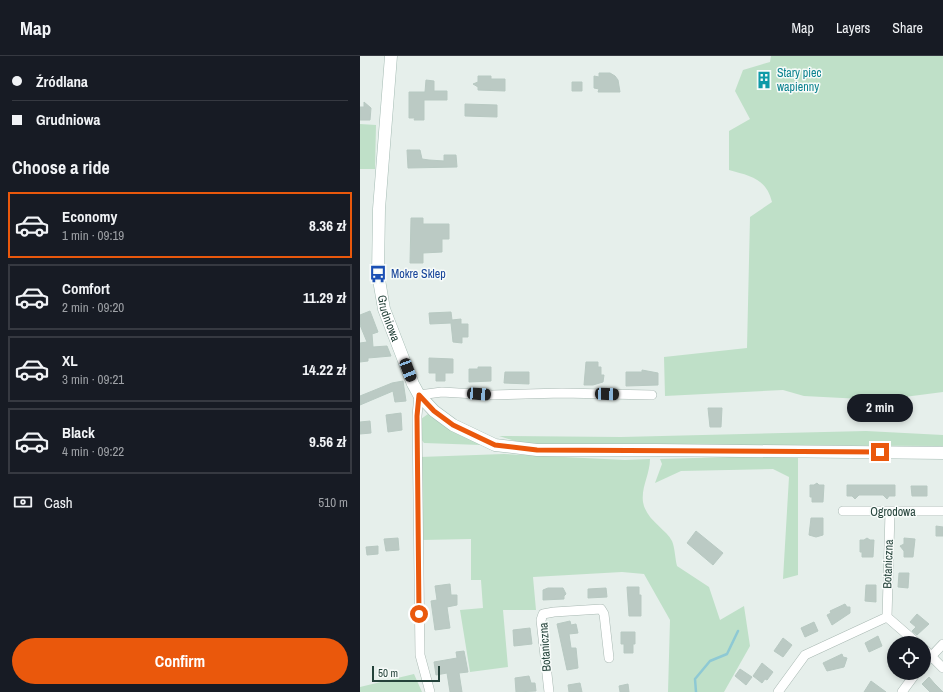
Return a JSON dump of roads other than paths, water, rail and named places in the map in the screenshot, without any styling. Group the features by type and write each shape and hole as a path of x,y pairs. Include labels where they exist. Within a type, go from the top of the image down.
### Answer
{"street":[{"name":"Grudniowa","path":"391,56 379,209 378,274 384,309 419,395 434,411 453,425 495,445 537,450 943,453"},
{"path":"430,692 420,655 417,416 419,395 442,392 492,395 652,395"},
{"name":"Ogrodowa","path":"843,511 943,511"},
{"name":"Botaniczna","path":"887,616 890,512"},
{"name":"Botaniczna","path":"549,692 541,620 543,614 601,609 604,614 609,658"},
{"path":"778,692 805,655 887,616 909,636"},
{"path":"943,644 932,656 943,668"},
{"path":"902,692 911,680"}],"waterway":[{"path":"696,692 695,679 710,661 727,654 738,631"}],"place":[{"name":"Stary piec wapienny","path":"764,80"},
{"name":"Mokre Sklep","path":"378,274"}]}
